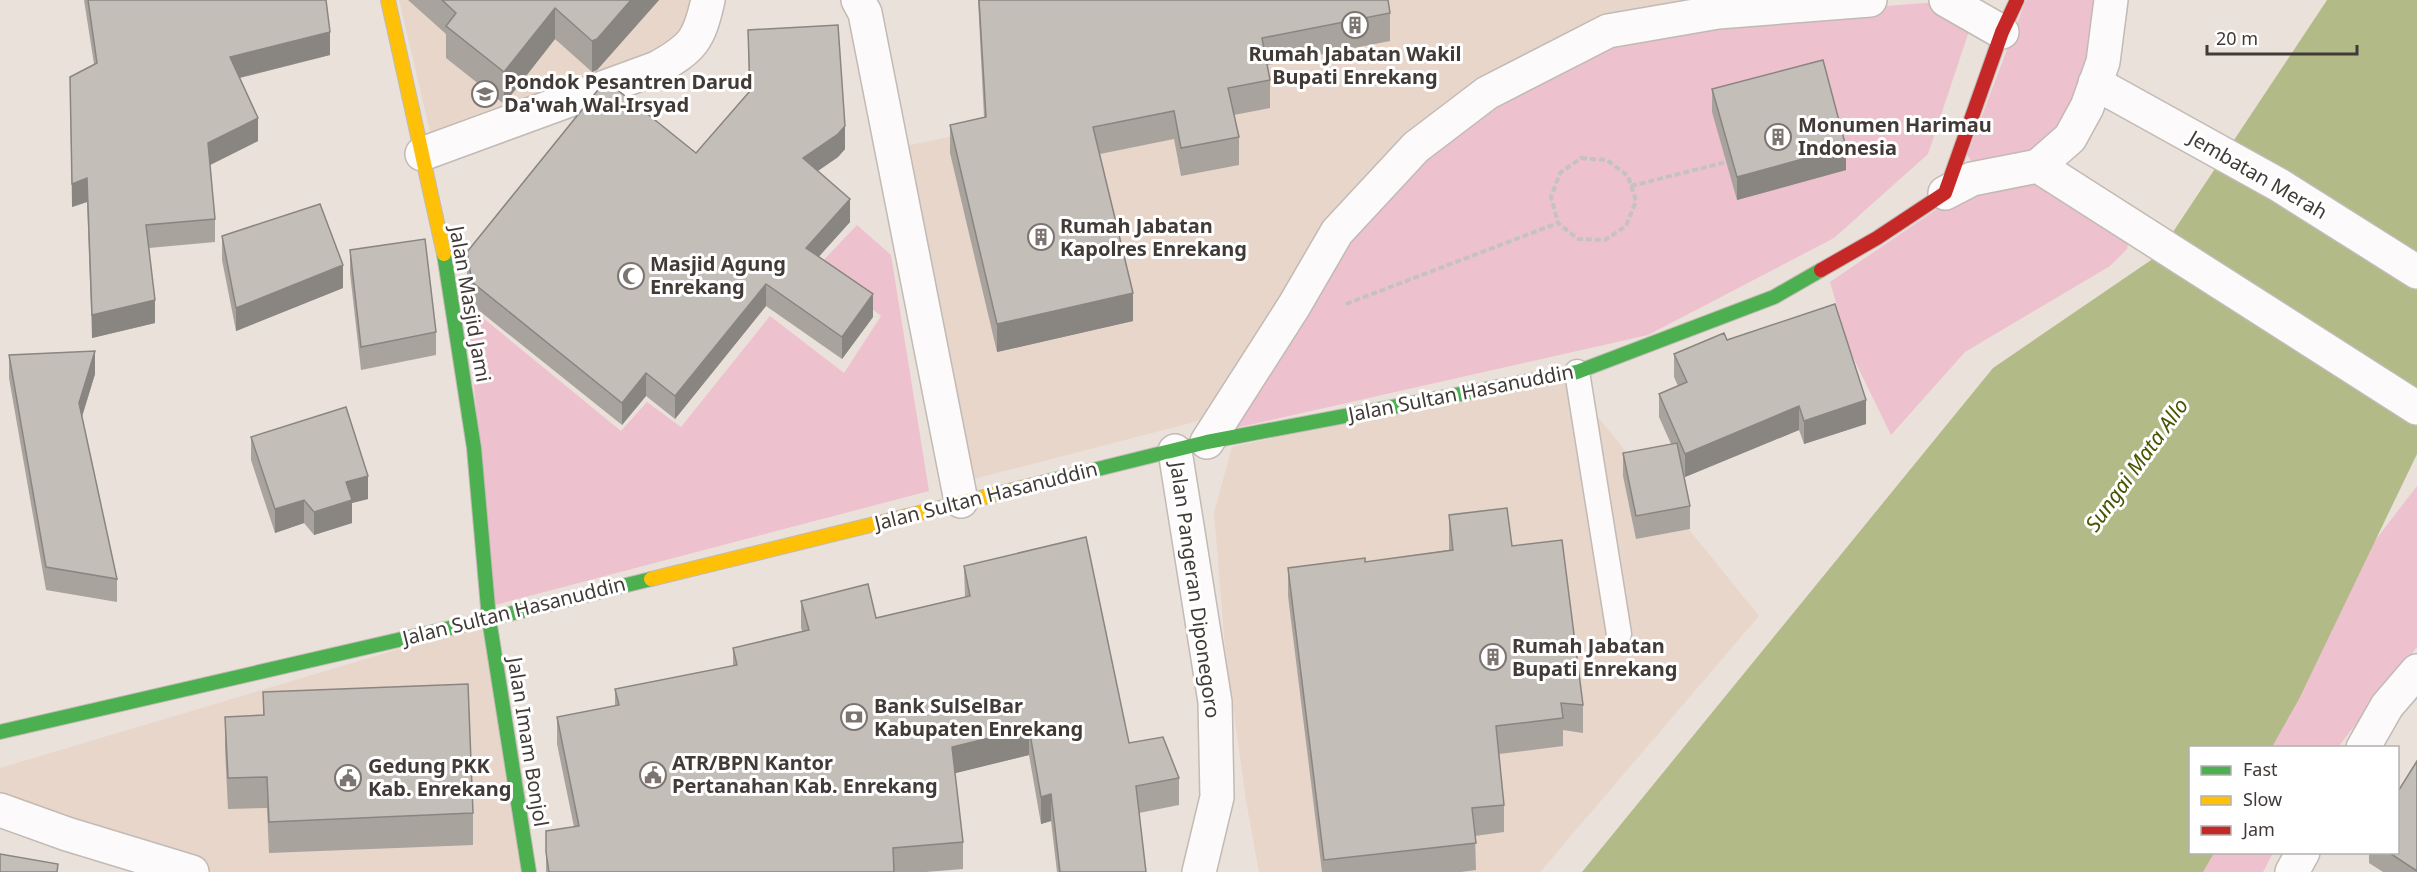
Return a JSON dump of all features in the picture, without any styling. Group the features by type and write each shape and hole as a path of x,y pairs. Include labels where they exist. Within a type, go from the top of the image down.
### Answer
{"main road":[{"name":"Jalan Masjid Jami","path":"388,0 447,267 474,448 489,619"},
{"path":"1945,193 2002,32 2017,0"},
{"name":"Jalan Sultan Hasanuddin","path":"0,732 489,619 961,501 1175,451 1207,441 1577,372 1774,297 1877,238 1945,193"},
{"name":"Jalan Imam Bonjol","path":"489,619 529,872"}],"street":[{"path":"422,154 665,63 681,54 702,30 708,0"},
{"path":"858,0 865,13 961,501"},
{"name":"Jalan Pangeran Diponegoro","path":"1207,441 1294,306 1337,232 1416,147 1487,93 1608,31 1718,12 1870,0"},
{"path":"1946,0 2002,32"},
{"path":"2111,0 2103,62 2087,107 2070,138 2038,166 2417,408"},
{"name":"Jembatan Merah","path":"2095,83 2279,185 2417,272"},
{"name":"Jalan Sultan Hasanuddin","path":"1945,193 1972,179 2038,166"},
{"name":"Jalan Pangeran Diponegoro","path":"1175,451 1215,702 1217,797 1199,872"},
{"path":"2364,746 2387,706 2417,671"},
{"path":"0,810 67,834 192,872"},
{"path":"2292,872 2302,854"}],"lane":[{"path":"1577,372 1619,634"}],"path":[{"path":"1581,158 1608,160 1628,176 1636,201 1626,226 1605,240 1578,239 1558,223 1551,198 1560,174 1581,158"},
{"path":"1631,186 1726,162"},
{"path":"1294,306 1341,306 1558,223"}],"shaded area":[{"name":"Pondok Pesantren Darud Da'wah Wal-Irsyad","path":"399,0 697,0 694,21 665,53 431,136"},
{"path":"1117,0 1760,0 1206,419 943,487 886,150 1126,100"},
{"path":"2026,0 2096,0 2093,49 2067,130 2022,161 1975,165 1967,155"},
{"path":"1938,2 1971,25 1928,154 1834,238 1648,335 1231,429 1350,236 1405,172 1490,100 1617,38 1720,19"},
{"path":"2038,174 2130,233 2127,249 2110,266 1965,352 1891,435 1850,351 1830,282 1959,194"},
{"path":"857,225 891,255 929,491 495,605 466,304 621,431 647,402 681,427 770,316 844,373 881,316 819,265"},
{"path":"1564,375 1759,616 1540,872 1259,872 1246,801 1225,648 1214,513 1232,447"},
{"path":"2417,486 2417,647 2339,746 2230,746 2277,668"},
{"path":"483,624 521,872 136,872 117,867 0,807 0,768"},
{"path":"2189,853 2272,854 2263,872 2154,872"}],"water":[{"name":"Sungai Mata Allo","path":"2327,0 2417,0 2417,454 2299,699 2273,746 2189,746 2189,854 2213,854 2203,872 1582,872 1993,368 2157,256"}],"building":[{"path":"88,0 326,0 330,32 230,57 258,118 208,143 215,219 146,225 155,300 92,315 87,178 72,184 70,77 97,63"},
{"path":"442,0 631,0 597,39 592,41 555,8 504,72 446,26 456,13"},
{"path":"979,0 1388,0 1390,13 1262,38 1270,80 1228,88 1239,137 1181,148 1174,111 1093,127 1133,293 997,324 950,125 986,117"},
{"path":"838,25 845,126 838,134 803,158 850,199 806,248 873,294 842,337 766,284 675,396 646,373 622,403 472,282 467,252 602,85 609,83 696,153 750,91 748,30"},
{"name":"Monumen Harimau Indonesia","path":"1823,60 1846,147 1737,177 1712,89"},
{"path":"320,204 343,265 236,308 222,236"},
{"path":"425,239 436,332 361,347 350,250"},
{"path":"1835,304 1866,400 1804,421 1799,406 1685,454 1659,394 1687,382 1674,354 1724,333 1727,340"},
{"path":"95,351 79,403 117,579 46,567 9,355"},
{"path":"346,407 368,476 346,482 352,500 314,512 304,500 275,509 251,437"},
{"path":"1677,443 1690,506 1636,516 1623,453"},
{"path":"1507,508 1512,546 1562,540 1583,705 1561,703 1563,718 1496,726 1504,805 1472,808 1476,843 1324,860 1288,568 1365,558 1365,562 1453,550 1449,515"},
{"path":"1086,537 1129,743 1163,737 1179,778 1136,786 1146,872 1060,872 1051,794 1041,797 1029,728 952,747 963,842 893,848 894,872 549,872 546,831 579,826 557,717 619,705 615,689 737,665 733,648 809,630 801,601 868,584 876,618 970,596 964,566"},
{"name":"Gedung PKK Kab. Enrekang","path":"468,684 473,813 269,822 267,777 228,778 225,717 264,715 263,692"},
{"path":"2417,761 2417,871 2391,854 2399,854 2399,790"},
{"path":"0,854 58,864 57,872 0,872"}],"traffic: fast":[{"path":"444,254 474,448 489,619 529,872"},
{"path":"1033,485 1207,442 1577,372 1774,297 1821,270"},
{"path":"0,732 489,619 651,579"}],"traffic: slow":[{"path":"388,0 444,254"},
{"path":"651,579 1033,485"}],"traffic: jam":[{"path":"1821,270 1877,238 1945,193 2002,32 2017,0"}],"place":[{"name":"Rumah Jabatan Wakil Bupati Enrekang","path":"1355,25"},
{"name":"Pondok Pesantren Darud Da'wah Wal-Irsyad","path":"485,94"},
{"name":"Monumen Harimau Indonesia","path":"1778,137"},
{"name":"Rumah Jabatan Kapolres Enrekang","path":"1041,237"},
{"name":"Masjid Agung Enrekang","path":"631,276"},
{"name":"Rumah Jabatan Bupati Enrekang","path":"1493,657"},
{"name":"Bank SulSelBar Kabupaten Enrekang","path":"854,717"},
{"name":"ATR/BPN Kantor Pertanahan Kab. Enrekang","path":"653,775"},
{"name":"Gedung PKK Kab. Enrekang","path":"348,778"}]}
